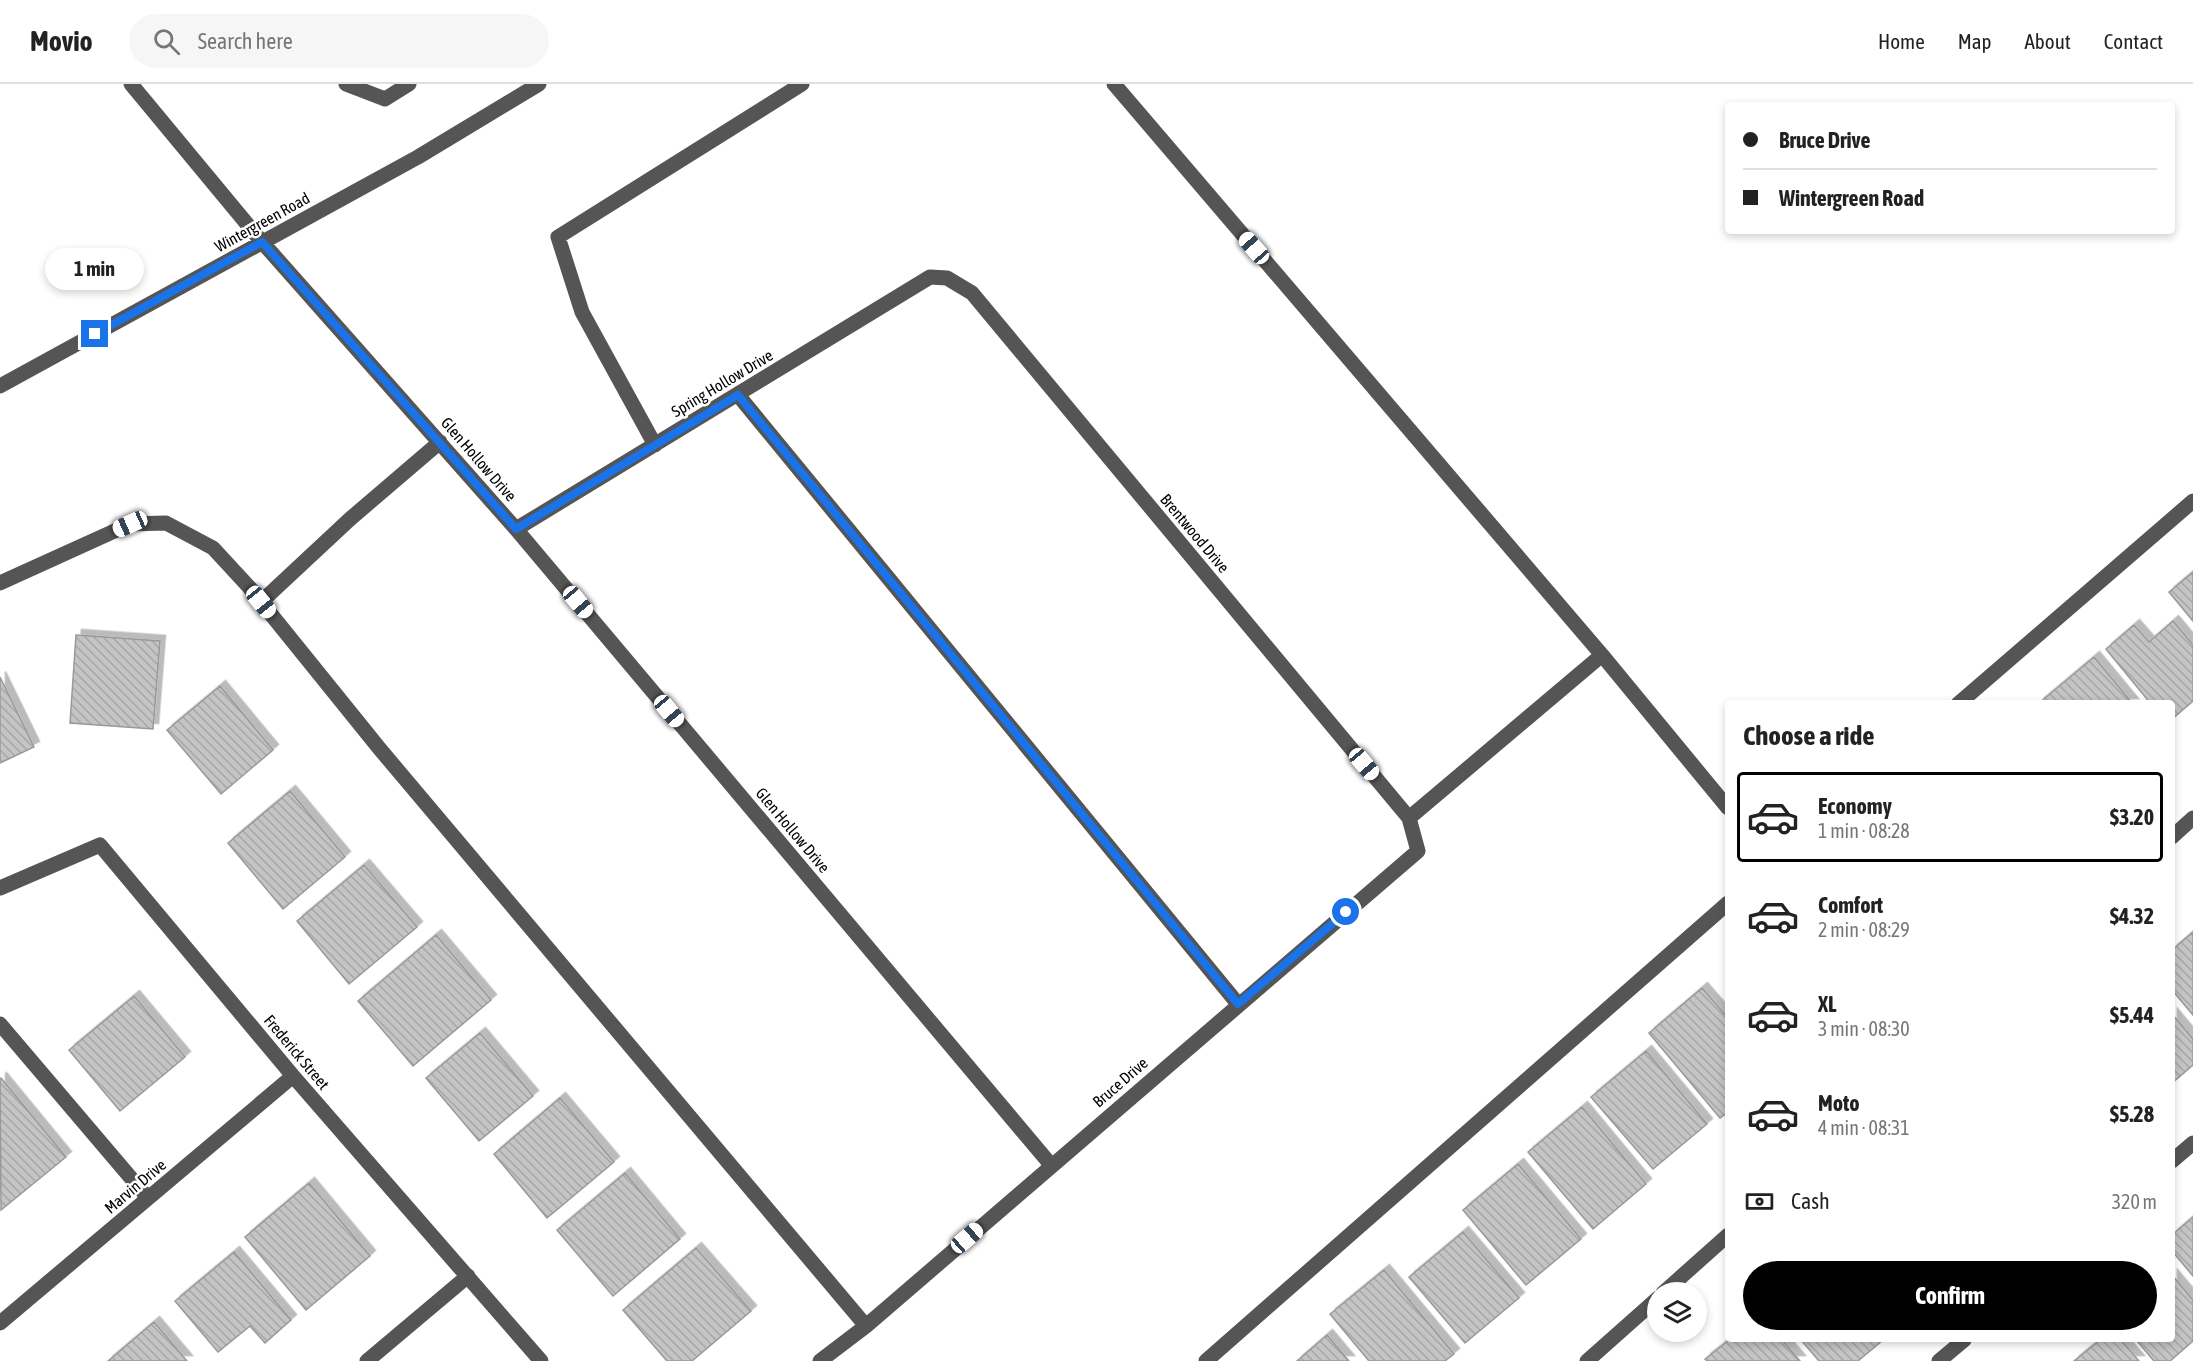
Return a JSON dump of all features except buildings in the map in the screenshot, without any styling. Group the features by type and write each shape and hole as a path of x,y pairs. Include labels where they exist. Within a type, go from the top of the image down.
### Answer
{"street":[{"name":"Glen Hollow Drive","path":"130,84 262,242 516,529 1051,1165"},
{"path":"345,84 385,99 409,84"},
{"name":"Wintergreen Road","path":"0,386 418,157 539,84"},
{"path":"656,445 582,312 558,237 802,84"},
{"path":"1114,84 1602,655 1725,804"},
{"name":"Spring Hollow Drive","path":"516,529 930,277 947,278"},
{"name":"Brentwood Drive","path":"947,278 972,293 1409,818"},
{"path":"738,395 1238,1004"},
{"path":"261,602 350,519 440,442"},
{"path":"1963,700 2193,501"},
{"path":"0,584 130,524 166,524 213,548 261,602 379,748 866,1326"},
{"path":"1409,818 1602,655"},
{"name":"Bruce Drive","path":"819,1361 866,1326 1418,851 1409,818"},
{"path":"2175,834 2193,818"},
{"name":"Frederick Street","path":"0,888 100,845 293,1076 542,1361"},
{"path":"1206,1361 1725,906"},
{"path":"0,1024 148,1198"},
{"name":"Marvin Drive","path":"0,1323 293,1076"},
{"path":"2175,1158 2193,1143"},
{"path":"1675,1282 1725,1238"},
{"path":"367,1361 468,1276"},
{"path":"1587,1361 1647,1308"},
{"path":"1939,1361 1962,1342"}],"route":[{"path":"95,334 262,242 516,529 738,395 1238,1004 1346,912"}]}
